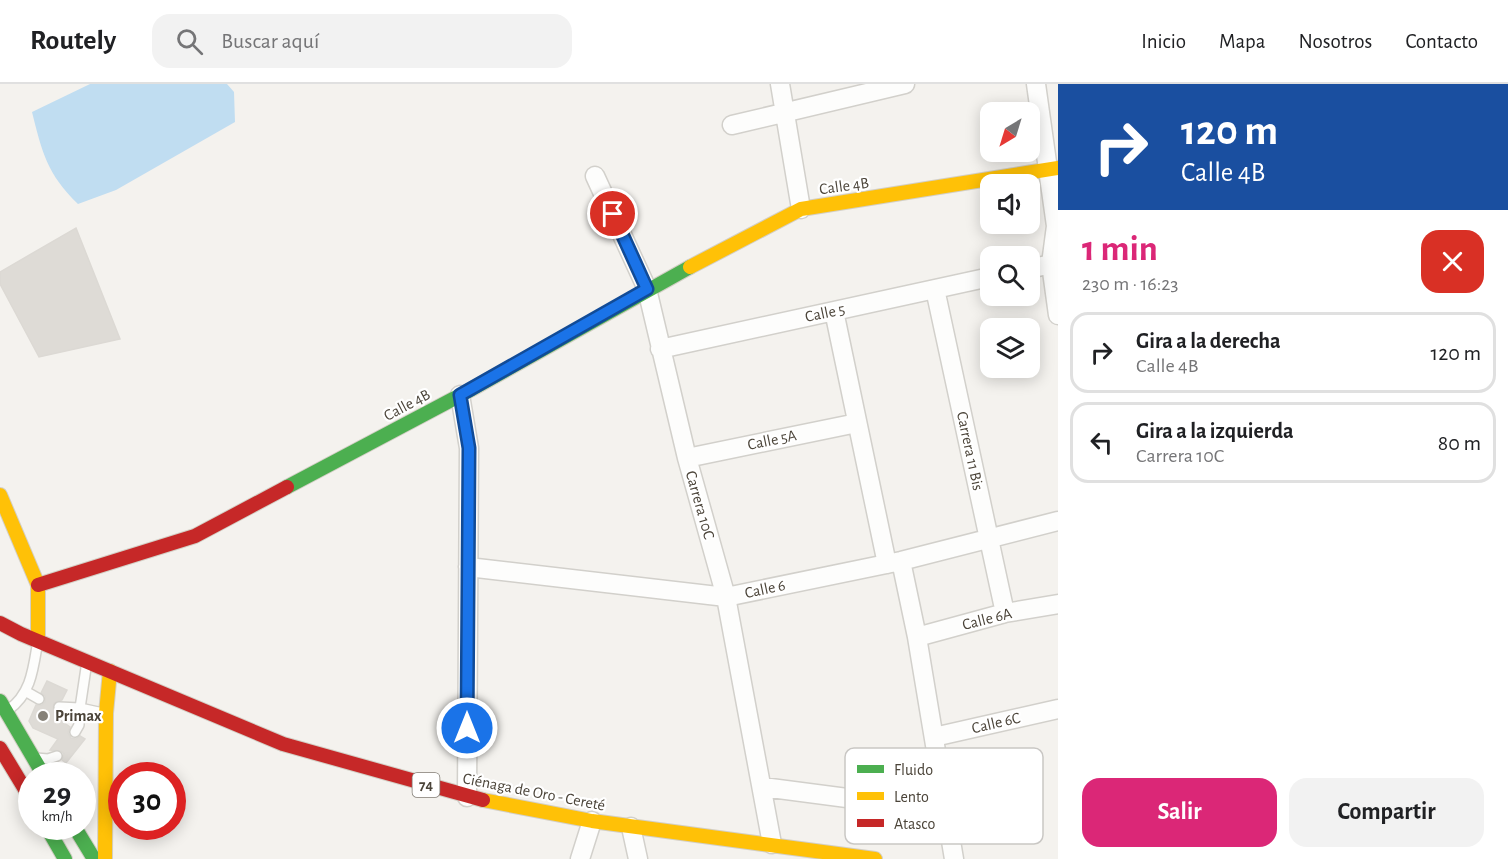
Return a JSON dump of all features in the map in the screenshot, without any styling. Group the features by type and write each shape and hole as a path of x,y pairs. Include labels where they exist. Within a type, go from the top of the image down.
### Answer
{"main road":[{"name":"Calle 4B","path":"38,585 195,536 460,395 647,289 801,209 1053,169"},
{"path":"0,495 38,585 38,640"},
{"name":"Ciénaga de Oro - Cereté","path":"0,623 283,744 467,797 631,827 875,859"},
{"path":"105,859 106,713 110,671"},
{"path":"2,710 36,762"},
{"path":"0,748 18,778"},
{"path":"54,840 65,859"},
{"path":"82,840 93,859"}],"street":[{"path":"780,84 801,209"},
{"path":"732,125 905,84"},
{"path":"1036,84 1053,169 1056,226 1051,264 1058,315"},
{"name":"Carrera 10C","path":"595,176 647,289 687,458 726,597 772,844"},
{"path":"1040,266 1051,264"},
{"name":"Calle 5","path":"660,349 980,279"},
{"name":"Carrera 11 Bis","path":"935,289 1005,613"},
{"path":"834,311 857,423 894,562 917,637 936,748"},
{"path":"460,395 469,448 467,797"},
{"name":"Calle 5A","path":"687,458 857,423"},
{"name":"Calle 6","path":"468,567 726,597 894,562 1058,521"},
{"name":"Calle 6A","path":"917,637 1005,613 1058,604"},
{"name":"Calle 6C","path":"934,737 1058,710"},
{"path":"762,787 845,798"},
{"path":"580,859 592,821"},
{"path":"631,827 638,859"},
{"path":"951,844 954,859"}],"lane":[{"path":"2,710 19,703 32,673 38,640"},
{"path":"75,732 79,725 87,661"},
{"path":"25,691 39,699"},
{"path":"59,707 106,713"},
{"path":"33,757 48,759 57,756"}],"water":[{"path":"90,84 227,84 234,92 235,122 116,190 78,204 59,183 47,162 32,112"}],"building":[{"path":"76,228 120,339 39,357 0,284 0,272"},
{"path":"47,681 67,690 62,700 54,703 55,716 70,727 68,733 71,738 76,739 80,736 85,739 67,762 62,760 64,754 61,751 50,750 58,739 33,728 29,721 36,705 42,705 45,702 45,696 41,693"}],"traffic: fast":[{"path":"287,487 472,389 690,267"},
{"path":"0,701 36,762"},
{"path":"54,840 65,859"},
{"path":"82,840 94,859"}],"traffic: slow":[{"path":"690,267 801,209 1058,168"},
{"path":"0,495 38,585 38,640"},
{"path":"105,859 106,713 110,671"},
{"path":"483,800 592,821 875,859"}],"traffic: jam":[{"path":"38,585 195,536 287,487"},
{"path":"0,623 21,634 283,744 483,800"},
{"path":"0,748 18,778"}],"place":[{"name":"Primax","path":"43,716"}],"route":[{"path":"467,728 469,448 460,395 647,289 613,214"}]}
